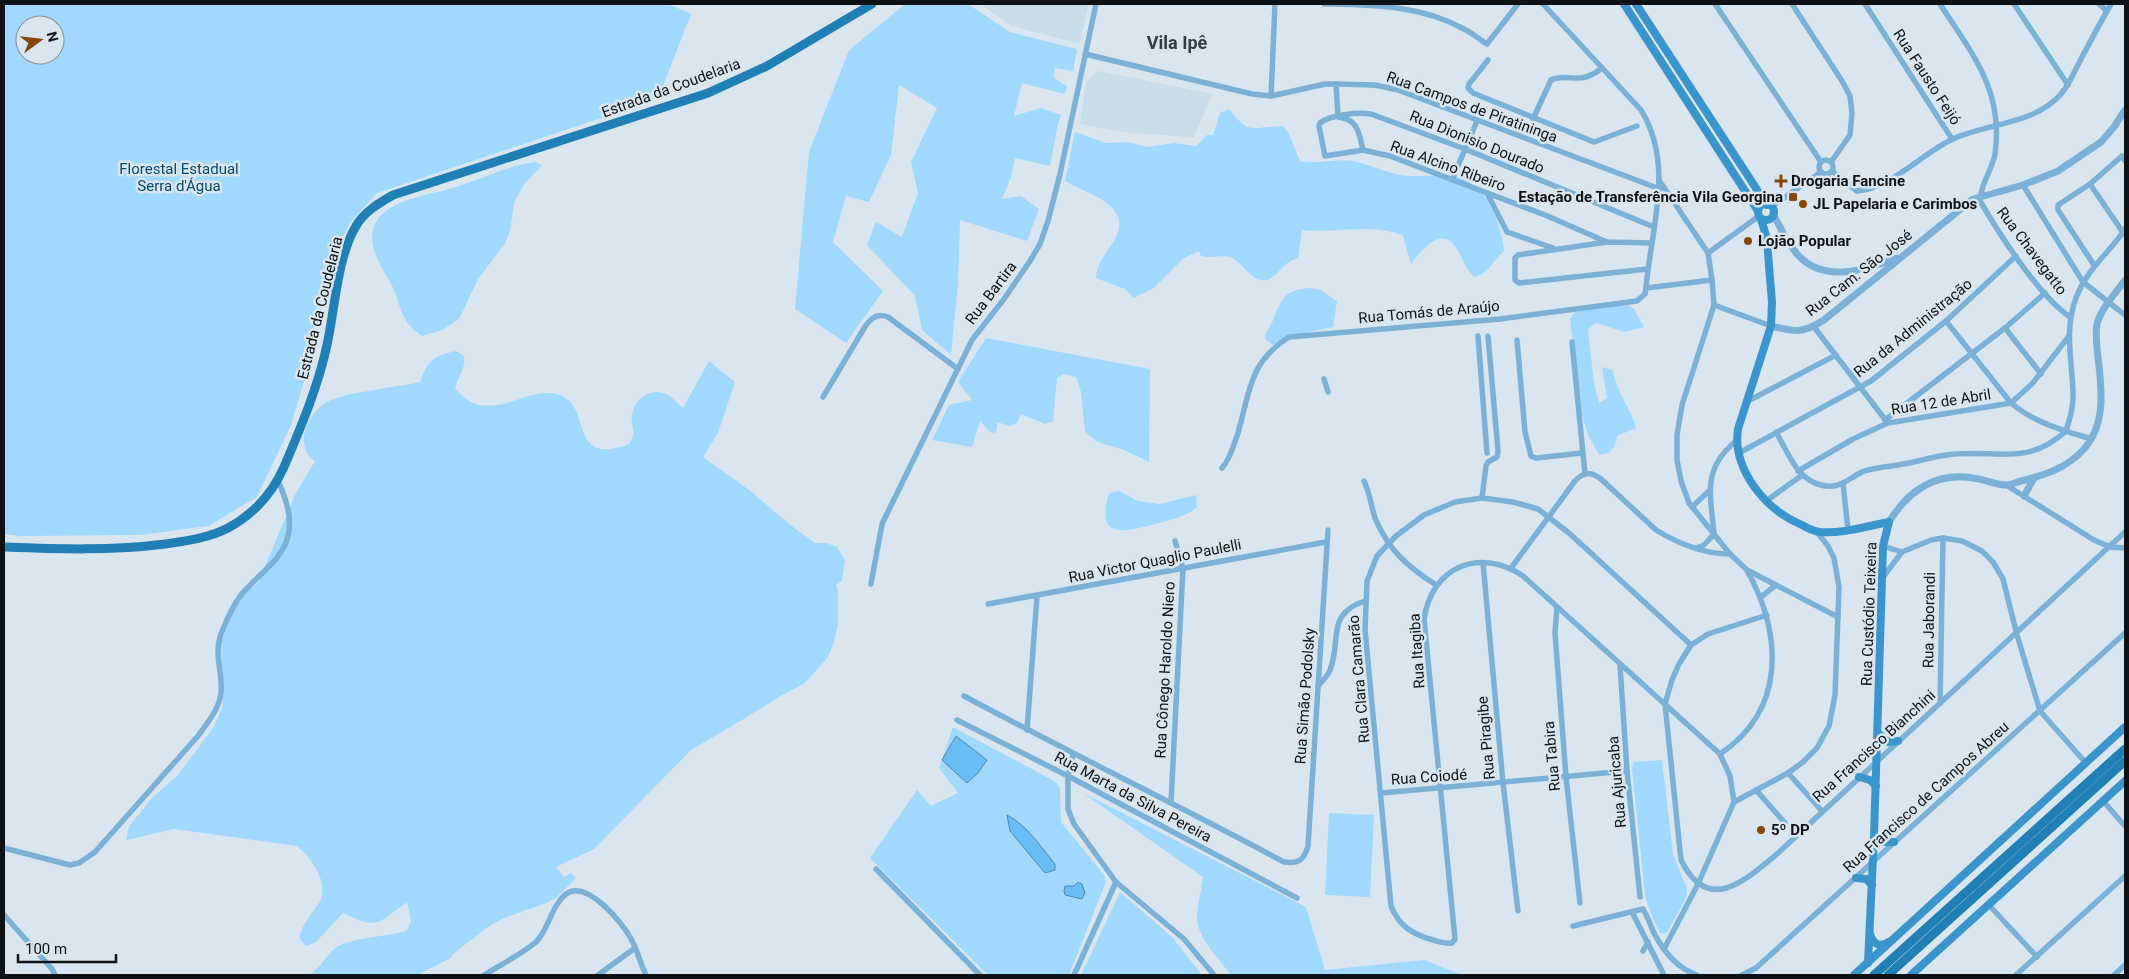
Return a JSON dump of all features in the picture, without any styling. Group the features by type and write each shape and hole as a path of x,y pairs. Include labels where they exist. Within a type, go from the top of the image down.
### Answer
{"main road":[{"name":"Estrada da Coudelaria","path":"4,547 97,550 132,548 184,541 226,528 243,518 266,498 278,480 317,384 327,346 342,267 350,240 356,225 378,203 393,195 708,93 767,66 872,4"},
{"path":"1624,4 1759,216 1767,239"},
{"path":"1636,4 1771,211 1767,239 1772,302 1771,326 1738,429 1736,441 1747,474 1766,501 1788,519 1816,531 1826,532 1888,522"},
{"path":"1759,216 1761,206 1771,211"},
{"path":"1759,216 1764,220 1771,211"},
{"name":"Rua Custódio Teixeira","path":"1868,963 1877,761 1883,546 1888,522"},
{"path":"1854,975 2085,762 2125,728"},
{"path":"1878,733 1888,742 1898,741"},
{"path":"1874,975 2125,749"},
{"path":"1888,975 2125,760"},
{"path":"1858,778 1870,780 1876,786"},
{"path":"1911,975 2125,781"},
{"path":"1874,836 1884,842 1894,842"},
{"path":"1856,878 1866,879 1872,885"},
{"path":"1870,932 1875,944 1881,945 1892,940"}],"street":[{"name":"Rua Bartira","path":"870,584 882,524 972,340 1004,299 1040,244 1060,174 1096,4"},
{"path":"1085,54 1252,94 1271,96 1275,4"},
{"path":"1324,4 1368,4 1424,13 1464,29 1488,44 1518,4"},
{"path":"1543,4 1641,110 1650,125 1659,162 1660,189 1647,269 1646,288 1712,280"},
{"path":"1715,4 1821,162 1819,166 1821,172"},
{"path":"1792,4 1842,80 1850,96 1852,113 1850,135 1832,162 1832,171"},
{"name":"Rua Fausto Feijó","path":"1865,4 1952,139"},
{"path":"1940,4 1983,71 1992,91 1998,125 1992,167 1980,196"},
{"path":"2014,4 2068,85"},
{"path":"2099,4 2106,11"},
{"path":"1832,171 1850,188 1857,191 1877,187 1952,139 1979,129 1998,125 2039,110 2052,103 2068,85 2111,4"},
{"path":"1488,60 1472,79 1469,84 1470,90 1533,119 1594,142 1637,126"},
{"path":"1533,119 1551,80 1557,78 1585,78 1602,68"},
{"name":"Rua Campos de Piratininga","path":"1271,96 1325,84 1375,85 1398,90 1660,189"},
{"path":"1336,84 1338,117 1346,118 1355,124 1363,150"},
{"path":"1980,196 2023,185 2058,171 2089,152 2114,127 2125,110"},
{"name":"Rua Dionisio Dourado","path":"1325,156 1319,126 1322,121 1358,112 1371,114 1465,149 1654,227"},
{"path":"1452,180 1477,121"},
{"name":"Rua Alcino Ribeiro","path":"1325,156 1363,150 1390,156 1607,242"},
{"path":"2094,265 2058,207 2059,204 2090,184 2122,156 2125,160"},
{"path":"1821,162 1828,160 1832,162"},
{"path":"1821,172 1828,174 1832,171"},
{"path":"1821,172 1771,211 1790,245 1806,263 1817,268 1840,272 1869,269 1905,255"},
{"path":"1660,180 1708,253 1714,305 1682,404 1677,435 1677,460 1681,481 1692,507 1730,554 1747,570 1838,617"},
{"path":"1776,432 1800,473 1818,485 1828,487 1843,484 1868,470 1951,454 1970,452 2019,455 2048,445 2066,431 2073,394 2069,336 2070,318 2083,282 2094,265 2124,232 2090,184"},
{"path":"2023,185 2083,282 2125,315"},
{"path":"1487,193 1507,232 1556,249"},
{"name":"Rua Cam. São José","path":"1714,305 1771,326 1792,332 1802,332 1814,326 1874,280 1973,199 1980,196"},
{"name":"Rua Chavegatto","path":"1980,196 1980,201 1985,210 2016,256 2045,293 2070,318"},
{"path":"1708,253 1759,216"},
{"path":"1647,269 1519,283 1516,282 1515,258 1516,256 1544,251 1607,242 1651,243"},
{"name":"Rua da Administração","path":"1739,453 1861,387 1946,321 2016,256"},
{"path":"1869,269 1874,280"},
{"name":"Rua Custódio Teixeira","path":"1888,522 1898,507 1913,492 1937,480 1962,476 2006,485 2034,478 2061,468 2073,460 2092,439 2096,429 2102,398 2096,338 2097,324 2125,280"},
{"name":"Rua Tomás de Araújo","path":"1222,468 1227,462 1234,444 1248,390 1257,370 1265,356 1289,337 1500,319 1567,311 1637,301 1645,294 1646,288"},
{"path":"1814,326 1886,421 2005,328 2045,293"},
{"path":"823,397 866,325 872,318 877,316 888,318 958,369"},
{"path":"1946,321 2011,403 2023,413 2066,431 2092,439"},
{"path":"2005,328 2041,374"},
{"path":"1478,336 1487,453"},
{"path":"1482,498 1486,466 1488,462 1497,457 1498,451 1488,336"},
{"name":"Rua 12 de Abril","path":"1766,501 1800,473 1853,439 1886,421 2011,403 2023,394 2041,374 2069,336"},
{"path":"1517,340 1525,432 1531,456 1536,458 1582,453"},
{"path":"1572,342 1585,474"},
{"path":"1748,400 1836,355"},
{"path":"1324,379 1328,392"},
{"path":"1483,386 1493,386"},
{"path":"1484,402 1494,401"},
{"path":"1714,534 1710,490 1716,462 1722,452 1736,441"},
{"path":"1511,568 1575,481 1585,474 1593,474 1601,479 1656,530 1682,544 1708,552 1730,554"},
{"path":"2024,496 2034,478"},
{"path":"4,848 70,865 79,863 95,852 198,736 211,718 221,693 217,663 221,632 233,607 242,594 276,558 285,545 289,534 287,508 278,480"},
{"path":"1364,481 1375,517 1388,545 1402,561 1436,585"},
{"path":"1843,484 1848,529"},
{"path":"2006,485 2094,540 2110,547 2125,548"},
{"path":"1692,507 1710,490"},
{"name":"Rua Clara Camarão","path":"1446,944 1420,937 1409,931 1398,921 1391,906 1365,630 1367,581 1377,556 1405,528 1440,507 1455,502 1482,498 1527,505 1538,509 1569,534 1691,645"},
{"name":"Rua Simão Podolsky","path":"1300,861 1304,857 1308,846 1328,530"},
{"path":"1664,950 1698,884 1734,802 1788,773 1817,748 1829,726 1835,695 1838,572 1828,546 1816,531"},
{"name":"Rua Francisco Bianchini","path":"1698,884 1718,889 1726,888 1744,881 1777,854 1898,741 2016,635 2125,532"},
{"path":"1696,548 1704,544 1714,534"},
{"path":"1882,578 1902,552 1914,546 1943,538 1962,541 1982,551 1993,562 2003,579 2016,635 2040,711 2085,762"},
{"name":"Rua Jaborandi","path":"1940,703 1943,538"},
{"name":"Rua Cônego Haroldo Niero","path":"1171,802 1183,568 1175,541"},
{"name":"Rua Victor Quaglio Paulelli","path":"988,604 1326,542"},
{"path":"1883,546 1902,552"},
{"name":"Rua Itagiba","path":"1446,944 1452,943 1456,934 1424,619 1426,604 1436,585 1446,574 1456,568 1483,563 1511,568 1523,576 1720,754 1730,776 1734,802"},
{"name":"Rua Piragibe","path":"1483,563 1503,783 1518,911"},
{"path":"1720,754 1735,744 1753,723 1768,689 1773,651 1771,631 1761,597 1747,570"},
{"path":"1761,597 1776,585"},
{"path":"1028,730 1037,596"},
{"path":"1318,686 1330,671 1338,620 1345,611 1365,601"},
{"name":"Rua Tabira","path":"1557,608 1555,633 1566,777 1580,903"},
{"path":"1698,884 1688,874 1681,860 1665,704 1679,664 1691,645 1708,634 1767,615"},
{"name":"Rua Francisco de Campos Abreu","path":"1742,975 1756,968 2125,633"},
{"name":"Rua Ajuricaba","path":"1620,665 1627,771 1640,897"},
{"name":"Rua Marta da Silva Pereira","path":"964,696 1284,862 1294,863 1300,861"},
{"name":"Rua Marta da Silva Pereira","path":"958,720 1068,776 1296,898"},
{"path":"1073,754 1068,776 1068,809 1070,817 1116,882 1184,939 1214,975"},
{"name":"Rua Coiodé","path":"1381,793 1627,771"},
{"path":"1788,773 1822,811"},
{"path":"1756,790 1785,822"},
{"path":"2103,801 2125,826"},
{"path":"876,869 980,975"},
{"path":"2016,975 2125,876"},
{"path":"1074,975 1116,882"},
{"path":"484,975 536,942 560,900 567,893 573,891 584,891 594,897 623,926 631,938 646,975"},
{"path":"1988,904 2037,957"},
{"path":"1573,926 1643,909 1664,950 1674,962 1687,972 1697,975"},
{"path":"1632,912 1664,975"},
{"path":"4,915 52,968 55,975"},
{"path":"1643,950 1648,942"},
{"path":"598,975 635,948"},
{"path":"2114,975 2125,965"}],"shaded area":[{"path":"980,4 1089,4 1079,44 1010,25"},
{"path":"1099,71 1212,94 1194,137 1129,133 1080,124 1086,81"},
{"path":"956,736 987,760 978,773 967,783 942,760"},
{"path":"1007,815 1021,824 1033,836 1055,864 1055,870 1045,873 1010,831"},
{"path":"1078,882 1082,884 1085,893 1082,899 1065,895 1065,886 1074,886"}],"green space":[{"name":"Florestal Estadual Serra d'Água","path":"4,4 668,4 691,14 658,99 377,193 349,224 328,269 310,362 291,425 257,497 208,526 141,535 20,536 4,534"},
{"path":"905,4 968,4 1010,32 1077,49 1073,71 1055,68 1054,78 1067,86 1065,94 1022,83 1014,116 1041,108 1061,115 1050,166 1015,158 1011,177 1002,199 1021,196 1039,209 1027,241 960,220 958,284 951,355 922,330 915,296 867,245 876,222 902,237 918,193 911,162 937,108 899,85 891,155 869,202 846,196 833,242 883,291 846,343 795,309 809,152 849,50"},
{"path":"1229,109 1236,118 1248,127 1283,126 1289,134 1300,161 1353,161 1401,175 1452,176 1468,181 1485,197 1491,207 1500,229 1504,251 1484,273 1474,277 1466,267 1457,249 1451,242 1445,239 1439,239 1426,246 1411,264 1403,236 1391,232 1366,229 1302,230 1298,258 1292,260 1275,276 1267,280 1257,279 1252,276 1232,258 1225,256 1201,256 1199,251 1184,258 1154,288 1134,298 1125,289 1096,278 1099,264 1118,231 1119,220 1115,211 1107,203 1065,181 1075,132 1106,143 1127,142 1148,147 1174,143 1196,146 1207,135 1213,135 1220,113"},
{"path":"535,162 542,165 525,183 519,193 514,204 510,231 504,245 478,279 459,319 442,330 422,336 404,318 394,290 375,253 372,237 376,222 391,207 402,202 459,186 506,169"},
{"path":"1309,288 1319,289 1337,301 1333,327 1301,334 1273,345 1265,339 1280,304 1290,293"},
{"path":"1626,304 1634,309 1644,327 1625,332 1596,323 1588,329 1594,383 1599,403 1607,398 1602,367 1612,370 1636,428 1617,436 1615,445 1609,453 1599,455 1588,435 1581,411 1570,319 1576,311"},
{"path":"986,338 1150,369 1149,462 1124,450 1098,442 1085,432 1081,392 1076,377 1064,374 1057,378 1053,421 1045,424 1021,414 1017,423 1010,426 997,422 995,433 990,432 980,421 972,447 932,440 949,405 972,400 958,382"},
{"path":"456,351 464,356 464,361 463,369 455,388 467,400 480,405 494,406 534,395 547,393 560,395 570,402 576,411 589,442 597,448 610,449 629,444 633,435 632,414 637,403 645,395 656,392 662,393 670,396 683,408 709,361 735,382 718,433 703,457 752,492 789,524 815,543 826,543 837,547 845,560 842,581 836,585 838,592 838,624 828,657 805,683 691,750 594,849 556,867 564,877 571,873 576,878 557,897 547,903 504,918 489,926 453,954 451,958 417,975 309,975 333,950 343,944 407,931 411,921 407,902 385,919 373,923 362,921 343,913 316,942 306,946 299,938 304,924 320,901 322,886 313,863 297,846 174,829 126,840 129,826 152,798 177,776 213,728 223,706 221,642 240,595 258,583 296,493 315,461 307,453 304,446 304,435 313,415 322,405 341,397 420,382 432,360"},
{"path":"1119,491 1138,501 1160,504 1196,495 1197,507 1175,519 1129,530 1120,530 1108,524 1106,517 1109,493"},
{"path":"953,727 1056,782 1060,788 1061,822 1104,875 1106,882 1069,975 988,975 870,858 917,790 931,806 958,793 939,768"},
{"path":"1662,760 1673,854 1687,889 1686,898 1668,931 1664,934 1660,933 1655,923 1645,894 1632,769 1633,762"},
{"path":"1083,793 1306,907 1325,970 1424,960 1462,975 1231,975 1200,932 1197,911 1203,877"},
{"path":"1329,813 1374,815 1370,897 1325,895"},
{"path":"1120,892 1173,938 1202,975 1081,975"}],"place":[{"name":"Drogaria Fancine","path":"1781,181"},
{"name":"Estação de Transferência Vila Georgina","path":"1793,197"},
{"name":"JL Papelaria e Carimbos","path":"1803,204"},
{"name":"Lojão Popular","path":"1748,241"},
{"name":"5º DP","path":"1761,830"}],"district":[{"name":"Vila Ipê","path":"1177,43"}]}
